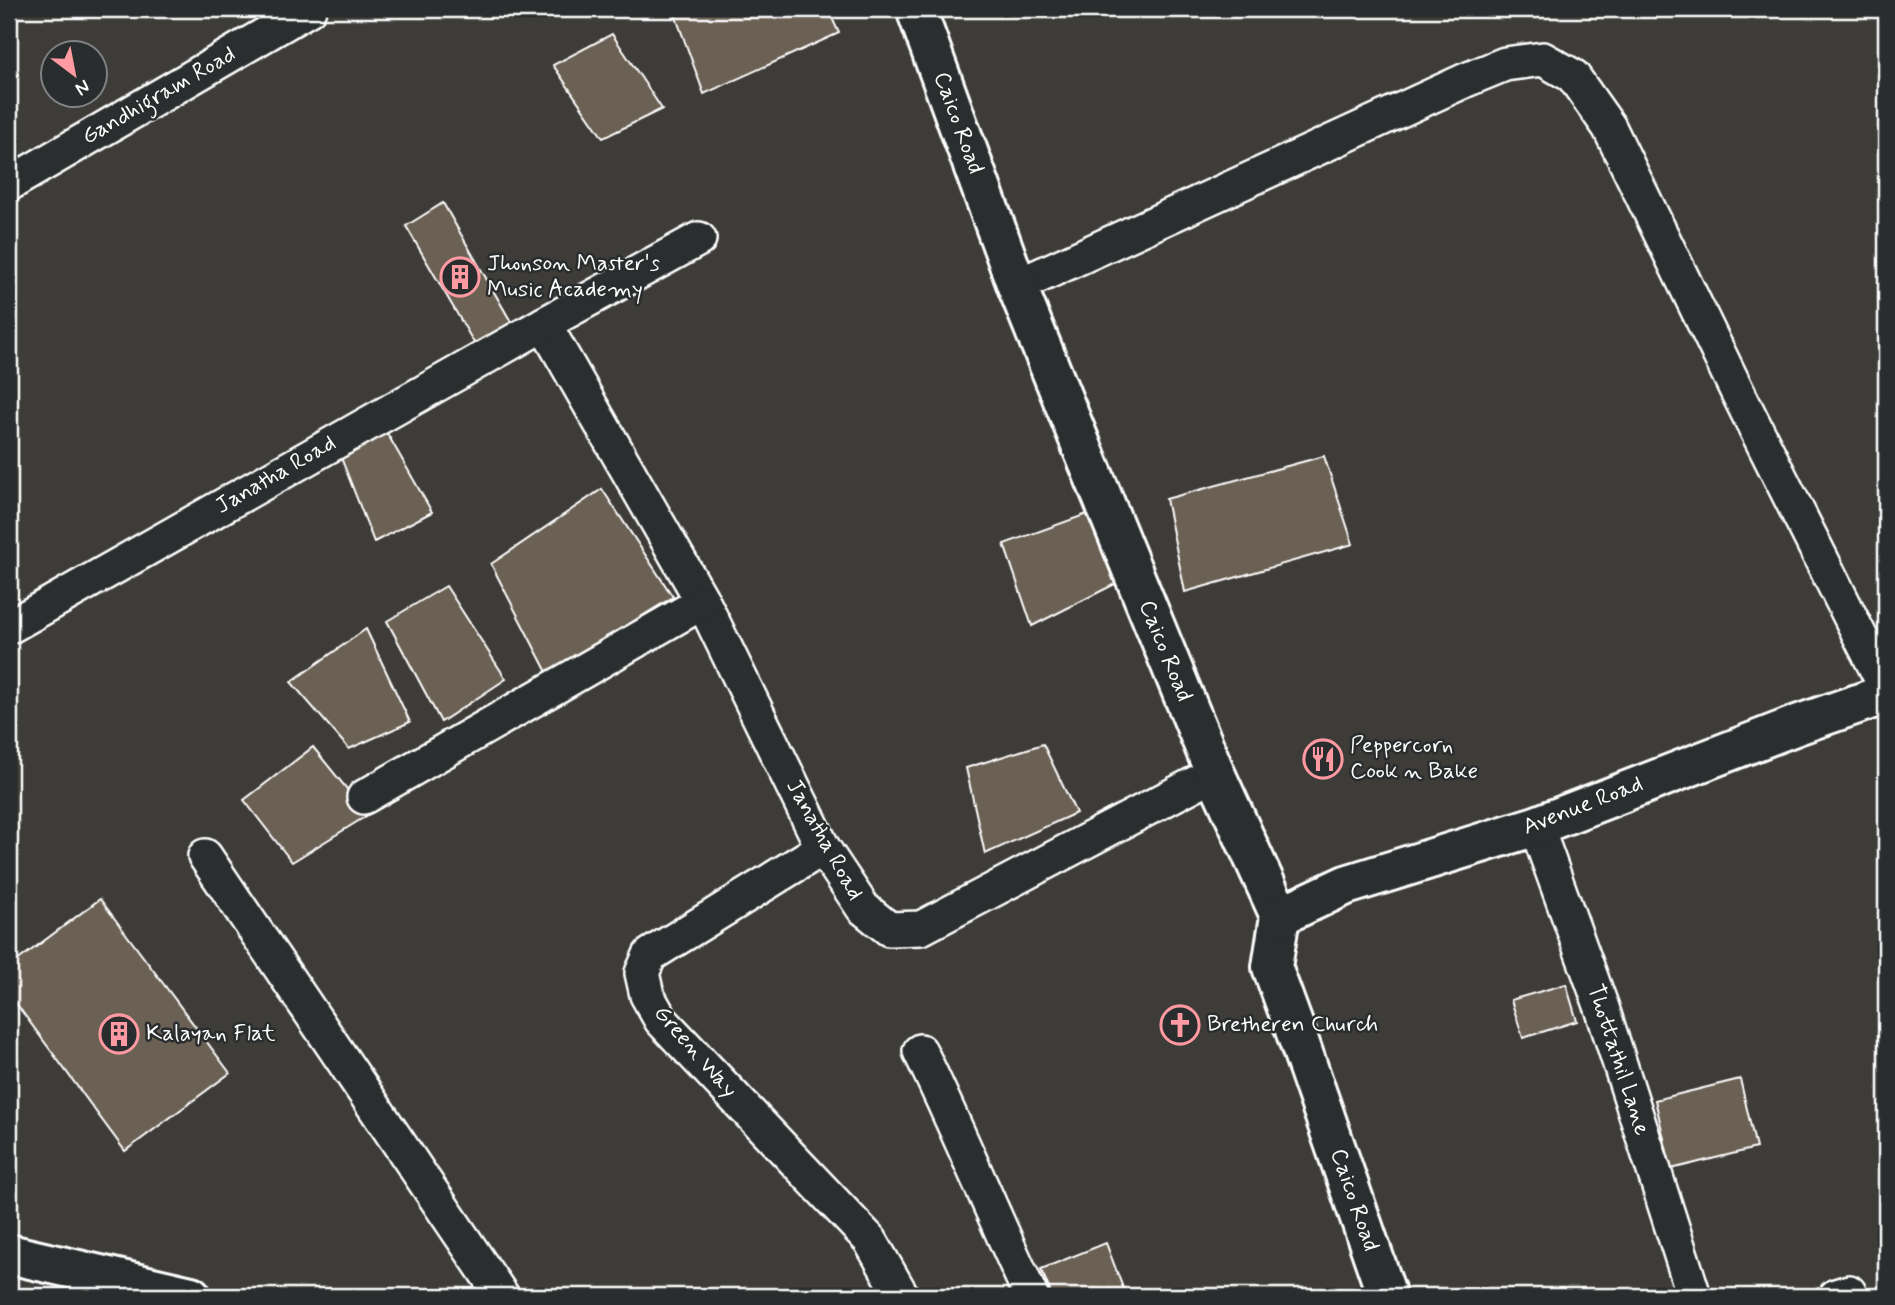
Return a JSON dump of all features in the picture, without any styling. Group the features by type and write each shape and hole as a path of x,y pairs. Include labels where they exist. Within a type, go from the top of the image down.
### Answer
{"street":[{"name":"Gandhigram Road","path":"9,184 309,9"},
{"name":"Caico Road","path":"916,9 1017,286 1215,773 1280,916 1272,967 1387,1296"},
{"path":"1017,286 1466,80 1505,64 1543,59 1573,76 1609,127 1886,688"},
{"name":"Janatha Road","path":"9,627 698,239"},
{"name":"Janatha Road","path":"544,324 703,602 823,848 863,908 889,929 921,928 1215,773"},
{"path":"364,797 703,602"},
{"name":"Avenue Road","path":"1280,916 1346,884 1536,826 1797,725 1886,694"},
{"name":"Thottathil Lane","path":"1536,826 1602,1007 1694,1296"},
{"name":"Green Way","path":"823,848 650,955 642,973 647,995 661,1020 870,1240 902,1296"},
{"path":"205,856 502,1296"},
{"path":"920,1051 1031,1296"},
{"path":"9,1254 191,1296"}],"building":[{"path":"673,9 828,9 839,33 704,94"},
{"path":"612,34 662,109 603,138 553,65"},
{"name":"Jhonson Master's Music Academy","path":"443,203 514,327 477,348 406,226"},
{"path":"383,426 432,512 374,542 340,455"},
{"path":"1324,456 1353,544 1185,592 1166,499"},
{"path":"602,489 673,597 548,674 491,564"},
{"path":"1087,514 1115,584 1032,626 1004,544"},
{"path":"446,586 506,679 441,722 387,621"},
{"path":"366,629 410,722 349,749 291,682"},
{"path":"1043,744 1076,813 985,854 966,768"},
{"path":"313,747 368,815 292,862 244,800"},
{"name":"Kalayan Flat","path":"100,899 230,1073 125,1151 9,994 9,967"},
{"path":"1566,984 1577,1021 1523,1038 1511,1000"},
{"path":"1740,1079 1756,1148 1671,1169 1655,1100"},
{"path":"1106,1243 1126,1296 1052,1296 1041,1269"}],"place":[{"name":"Jhonson Master's Music Academy","path":"460,277"},
{"name":"Peppercorn Cook n Bake","path":"1323,759"},
{"name":"Bretheren Church","path":"1180,1025"},
{"name":"Kalayan Flat","path":"119,1034"}]}
